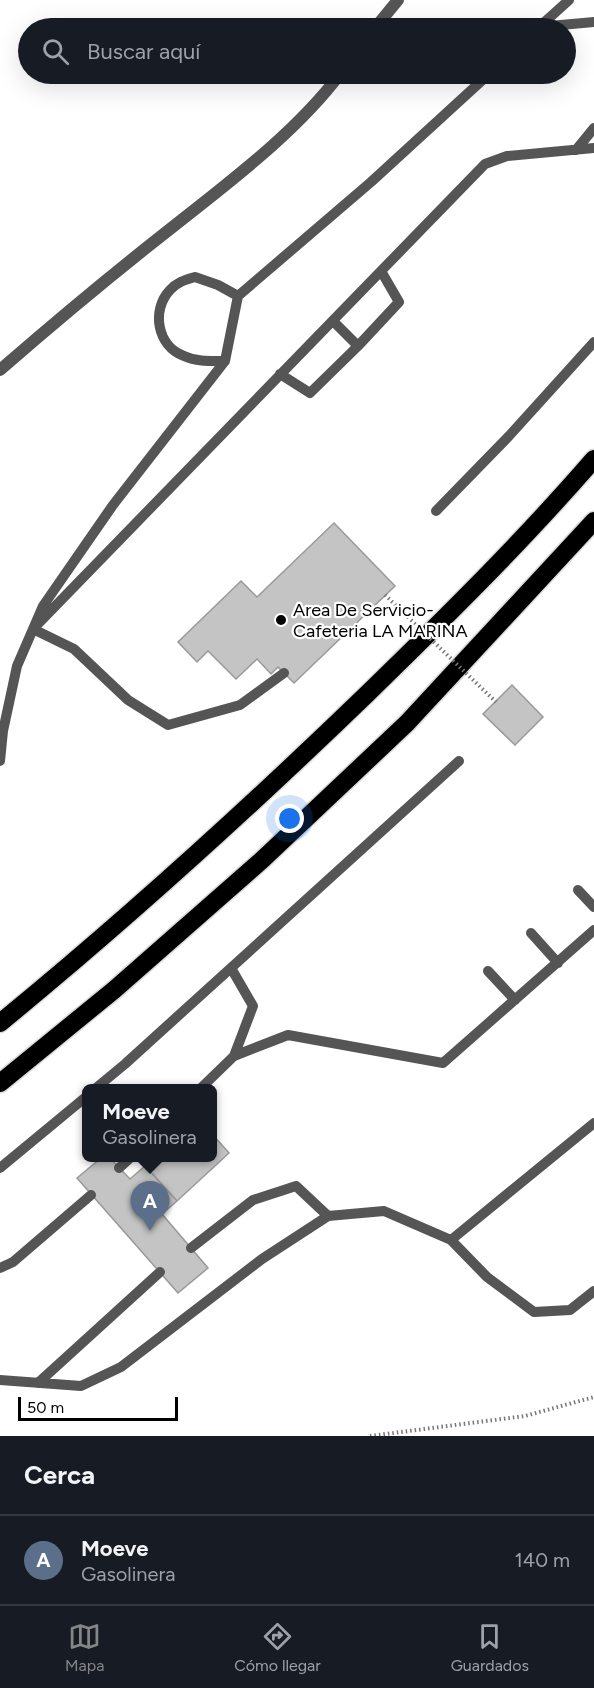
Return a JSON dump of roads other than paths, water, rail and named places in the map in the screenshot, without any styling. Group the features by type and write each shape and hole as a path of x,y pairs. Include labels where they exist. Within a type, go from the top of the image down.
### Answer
{"highway":[{"path":"0,1023 57,976 293,765 431,632 594,459"},
{"path":"0,1083 114,990 399,731 594,520"}],"street":[{"path":"383,18 398,0"},
{"path":"0,370 87,294 248,167 297,121 331,84"}],"lane":[{"path":"549,18 569,0"},
{"path":"576,24 594,22"},
{"path":"0,761 3,731 17,666 43,606 113,505 225,361 238,296 371,182 478,84"},
{"path":"576,150 594,128"},
{"path":"33,629 485,164 507,156 594,148"},
{"path":"280,374 310,393 358,346 399,302 381,271"},
{"path":"225,361 196,360 182,356 170,348 159,324 159,311 163,299 171,288 195,277 218,285 238,296"},
{"path":"333,321 358,346"},
{"path":"436,511 509,436 594,342"},
{"path":"33,629 74,648 128,700 168,725 240,705 284,673"},
{"path":"102,1084 459,761"},
{"path":"578,890 594,907"},
{"path":"206,1084 234,1056 288,1035 443,1063 594,930"},
{"path":"531,933 558,963"},
{"path":"231,968 253,1006 234,1056"},
{"path":"488,971 515,1000"},
{"path":"0,1168 82,1100"},
{"path":"451,1240 594,1123"},
{"path":"119,1168 126,1162"},
{"path":"191,1248 253,1200 296,1186 328,1216"},
{"path":"0,1268 13,1262 91,1195"},
{"path":"0,1380 81,1386 121,1366 262,1259 328,1216 384,1211 451,1240 487,1277 534,1312 570,1310 594,1291"},
{"path":"38,1383 160,1272"}],"place":[{"name":"Area De Servicio- Cafeteria LA MARINA","path":"281,620"},
{"name":"Moeve","path":"150,1231"}]}
